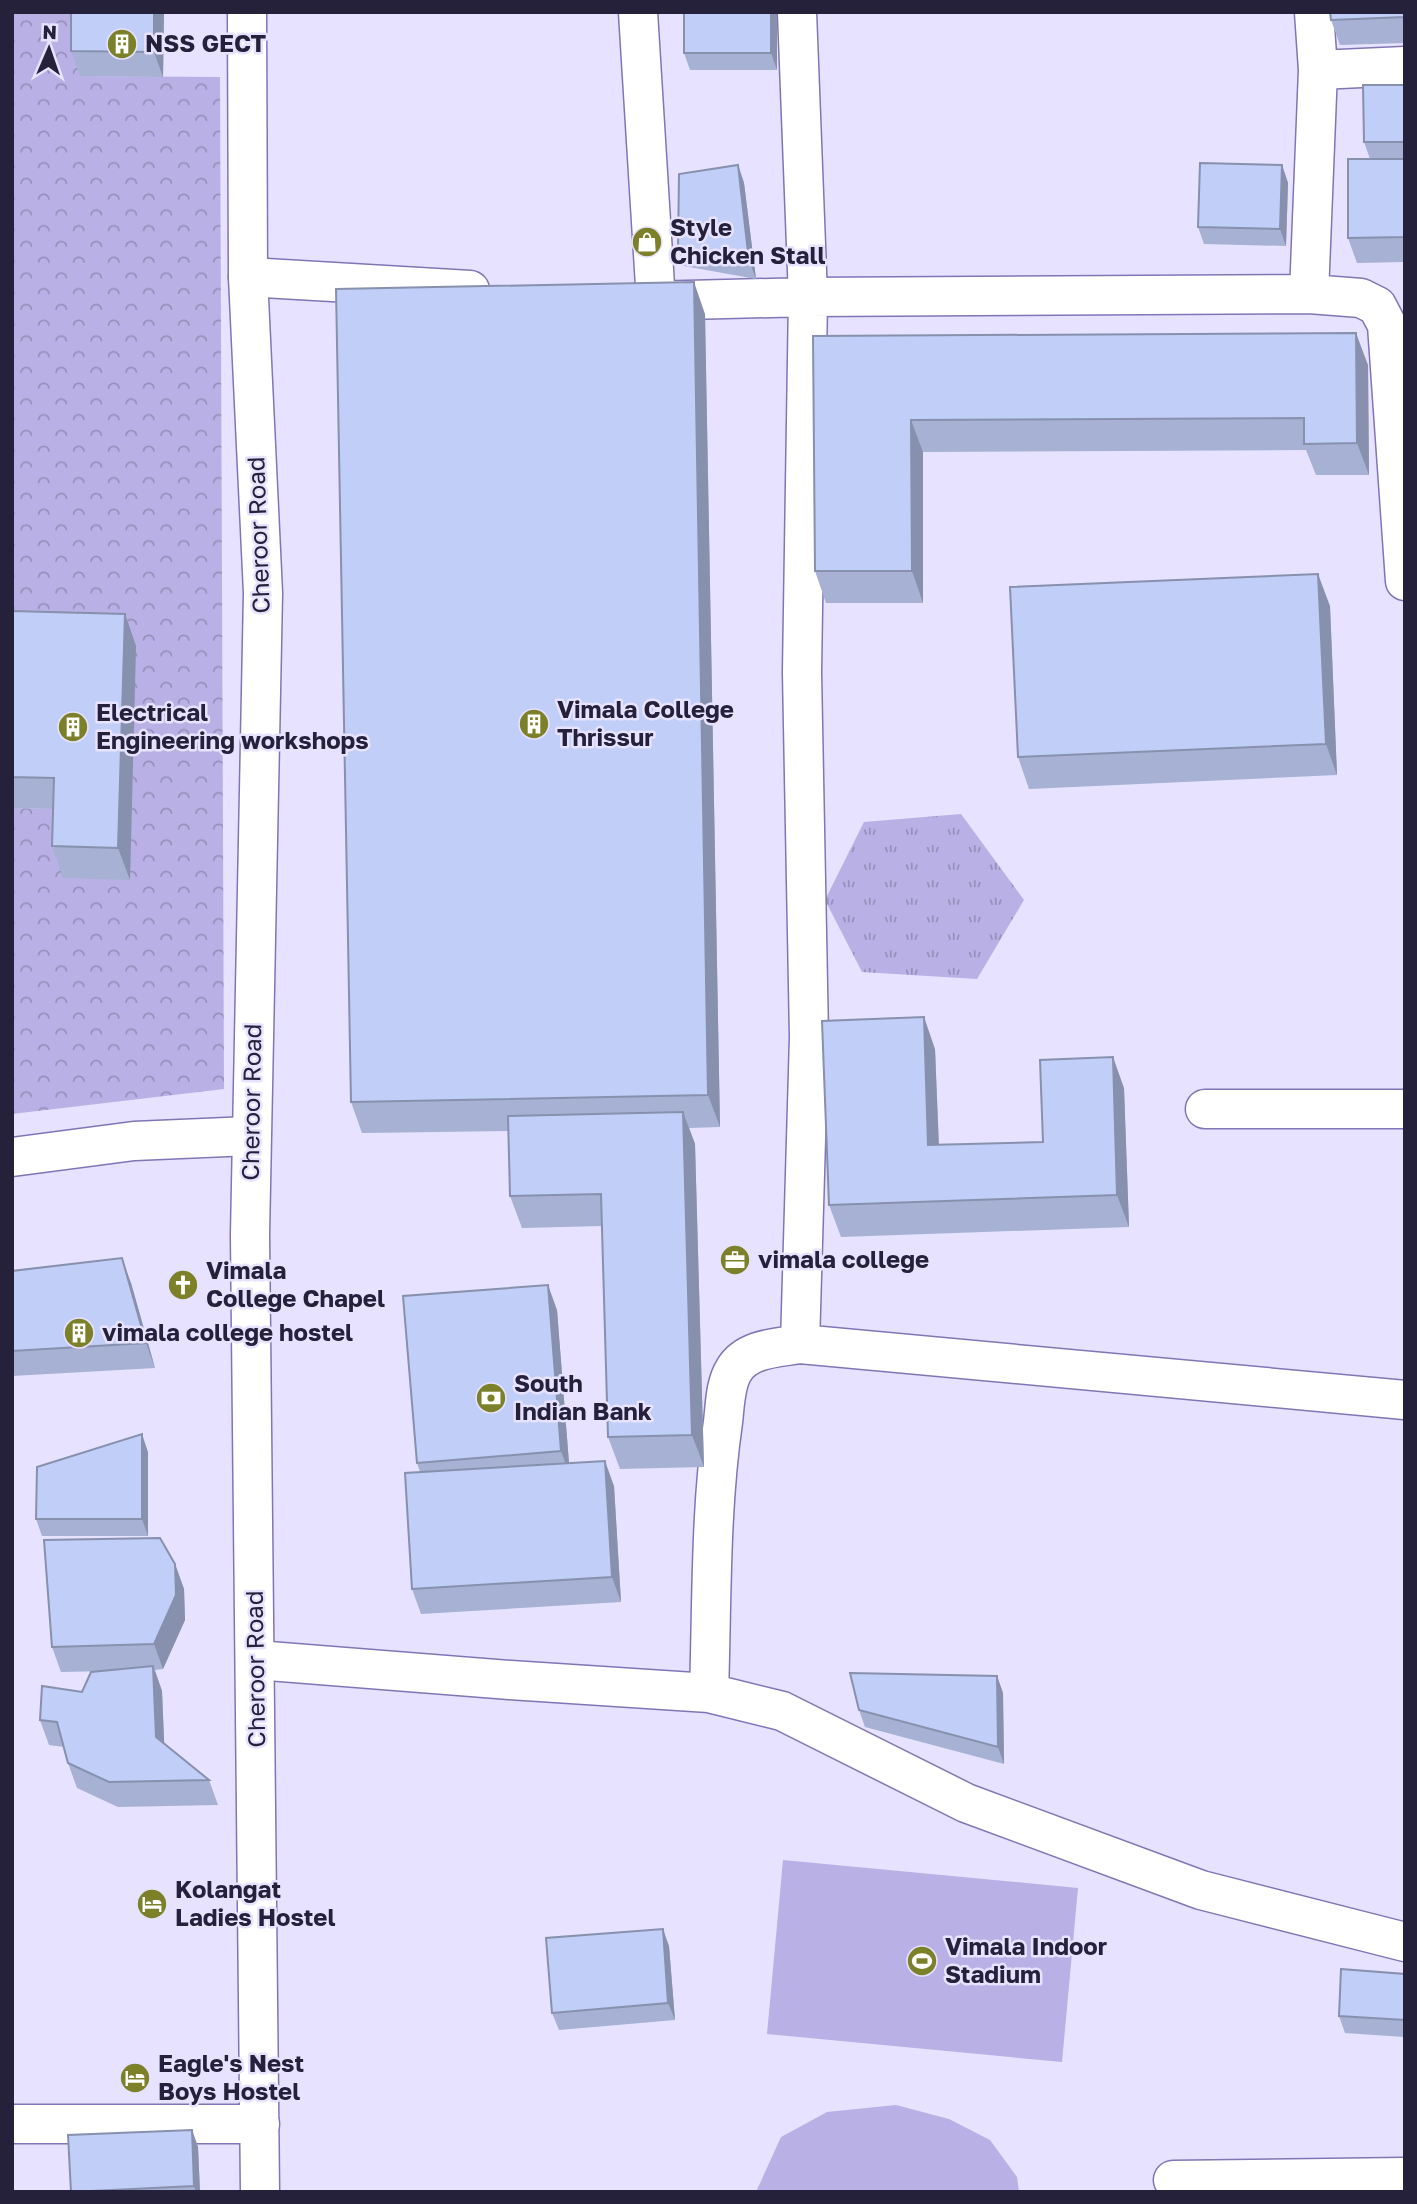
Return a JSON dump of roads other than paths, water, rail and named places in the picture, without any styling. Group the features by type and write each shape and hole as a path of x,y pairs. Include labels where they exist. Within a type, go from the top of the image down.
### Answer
{"street":[{"name":"Cheroor Road","path":"247,12 248,277 263,593 250,1136 260,2192"},
{"path":"638,12 656,302"},
{"path":"797,12 808,297 802,672 809,1037 800,1344"},
{"path":"1309,294 1318,70 1314,12"},
{"path":"1318,70 1405,66"},
{"path":"248,277 506,293"},
{"path":"615,299 656,302 808,297 1309,294 1361,298 1377,306 1387,325 1405,581"},
{"path":"1206,1109 1405,1109"},
{"path":"12,1157 134,1141 250,1136"},
{"path":"709,1693 715,1476 726,1396 733,1370 749,1354 800,1344 1405,1400"},
{"path":"256,1660 709,1693 782,1711 966,1803 1201,1889 1405,1942"},
{"path":"12,2124 260,2124"},
{"path":"1172,2180 1405,2177"}],"place":[{"name":"NSS GECT","path":"122,44"},
{"name":"Style Chicken Stall","path":"647,242"},
{"name":"Vimala College Thrissur","path":"534,724"},
{"name":"Electrical Engineering workshops","path":"73,727"},
{"name":"vimala college","path":"735,1260"},
{"name":"Vimala College Chapel","path":"183,1285"},
{"name":"vimala college hostel","path":"79,1333"},
{"name":"South Indian Bank","path":"491,1398"},
{"name":"Kolangat Ladies Hostel","path":"152,1904"},
{"name":"Vimala Indoor Stadium","path":"922,1961"},
{"name":"Eagle's Nest Boys Hostel","path":"135,2078"}]}
